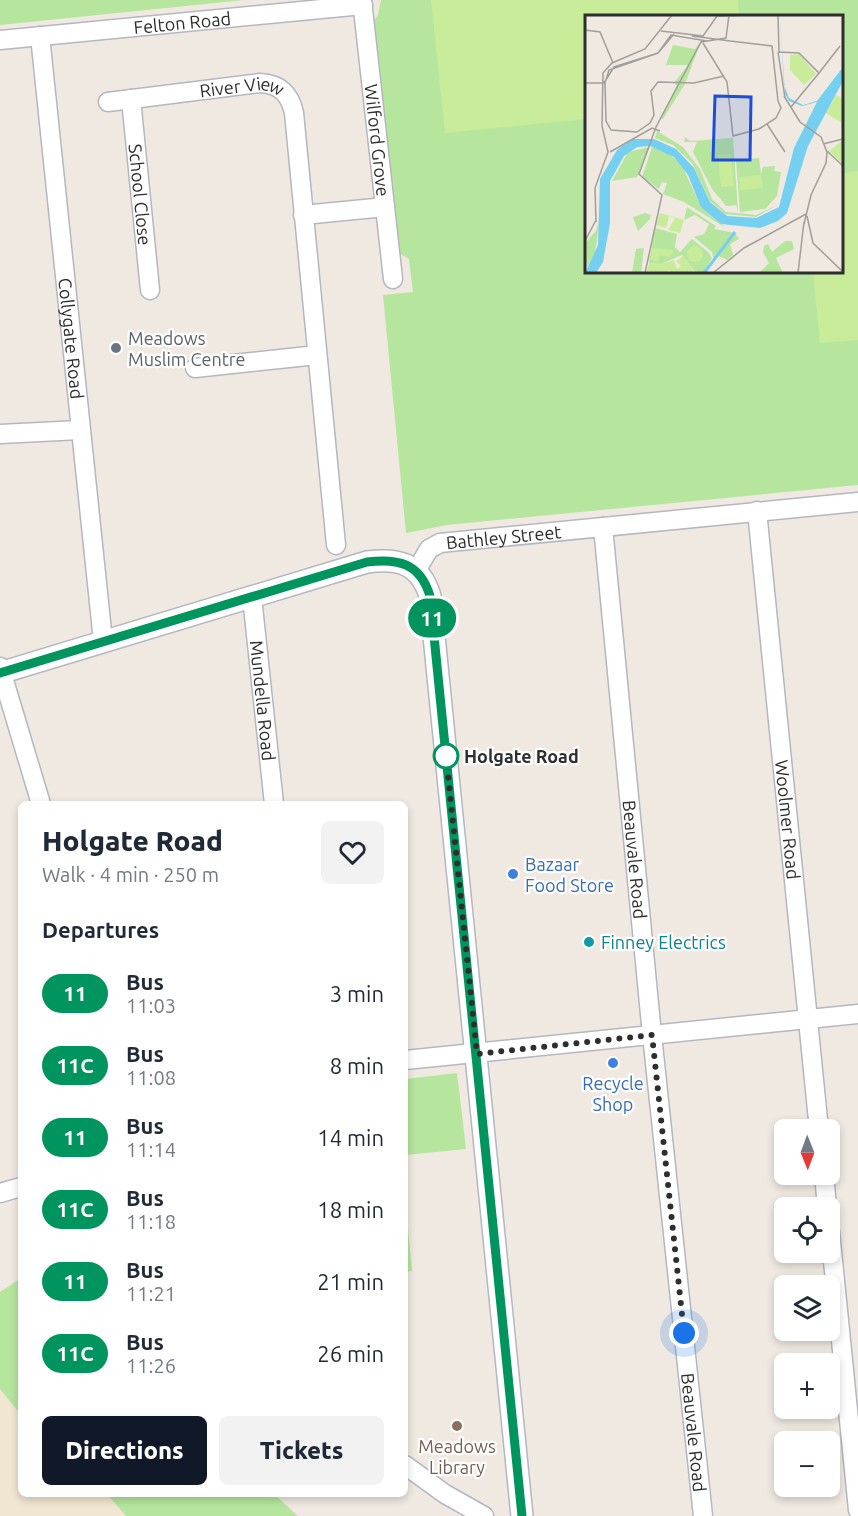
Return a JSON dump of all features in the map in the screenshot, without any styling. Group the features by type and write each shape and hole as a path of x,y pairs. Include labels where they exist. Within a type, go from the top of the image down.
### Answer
{"street":[{"name":"Felton Road","path":"0,40 363,2"},
{"name":"Wilford Grove","path":"363,2 393,279"},
{"name":"Collygate Road","path":"40,36 103,641"},
{"name":"River View","path":"108,102 260,83 284,90 292,104 336,545"},
{"name":"School Close","path":"132,99 150,290"},
{"path":"303,216 385,207"},
{"path":"195,368 317,355"},
{"path":"0,434 80,430"},
{"name":"Bathley Street","path":"416,571 429,549 440,543 858,502"},
{"name":"Woolmer Road","path":"757,511 818,1119"},
{"name":"Beauvale Road","path":"603,527 652,1035 703,1516"},
{"path":"40,801 0,671 367,562 387,559 398,561 416,571 426,585 430,596 522,1516"},
{"name":"Mundella Road","path":"252,597 274,801"},
{"path":"408,1060 858,1014"},
{"path":"0,1193 18,1188"},
{"path":"833,1263 858,1510"},
{"path":"408,1467 445,1494 484,1516"}],"shaded area":[{"path":"0,1389 18,1411 18,1497 110,1497 126,1516 0,1516"}],"green space":[{"path":"0,0 244,0 0,25"},
{"path":"381,0 858,0 858,485 447,525 406,533 383,295 413,292 409,259 397,252 373,22 378,15"},
{"path":"431,0 738,0 739,15 585,15 585,119 445,133"},
{"path":"858,171 858,340 820,343 813,273 843,273 843,173"},
{"path":"457,1073 466,1149 408,1155 408,1079"},
{"path":"408,1228 412,1271 408,1272"},
{"path":"18,1280 18,1411 0,1389 0,1292"},
{"path":"110,1497 277,1497 298,1516 126,1516"}],"bus line":[{"name":"11","path":"0,673 367,562 387,559 398,561 406,564 422,577 430,596 522,1516"}],"place":[{"name":"Meadows Muslim Centre","path":"116,348"},
{"name":"Holgate Road","path":"446,756"},
{"name":"Bazaar Food Store","path":"513,874"},
{"name":"Finney Electrics","path":"589,942"},
{"name":"Recycle Shop","path":"613,1063"},
{"name":"Meadows Library","path":"457,1426"}],"route":[{"path":"446,756 477,1054 652,1035 684,1333"}]}
